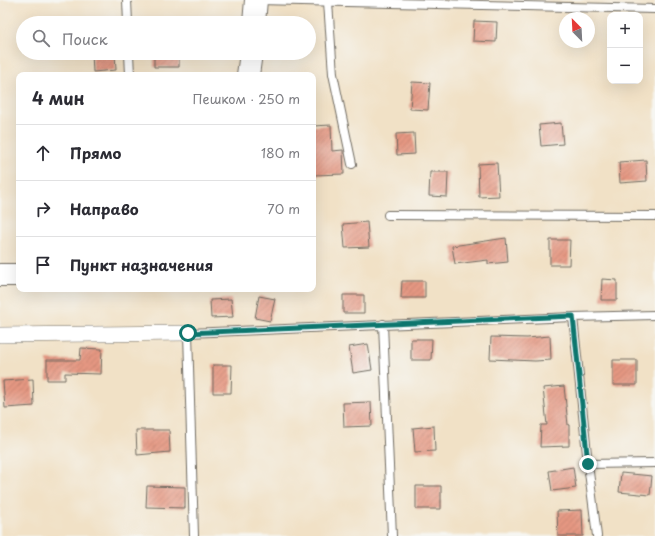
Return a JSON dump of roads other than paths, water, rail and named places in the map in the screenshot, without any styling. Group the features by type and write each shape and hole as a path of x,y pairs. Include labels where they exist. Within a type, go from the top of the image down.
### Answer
{"main road":[{"path":"255,16 256,0"},
{"path":"248,72 250,60"},
{"path":"0,275 16,275"}],"street":[{"path":"0,334 188,333"}],"lane":[{"path":"127,0 128,16"},
{"path":"256,0 655,9"},
{"path":"328,2 333,74 352,164"},
{"path":"129,60 130,72"},
{"path":"388,215 655,216"},
{"path":"194,536 188,333 573,316 655,315"},
{"path":"573,316 597,536"},
{"path":"383,324 392,536"},
{"path":"588,464 655,463"}]}
